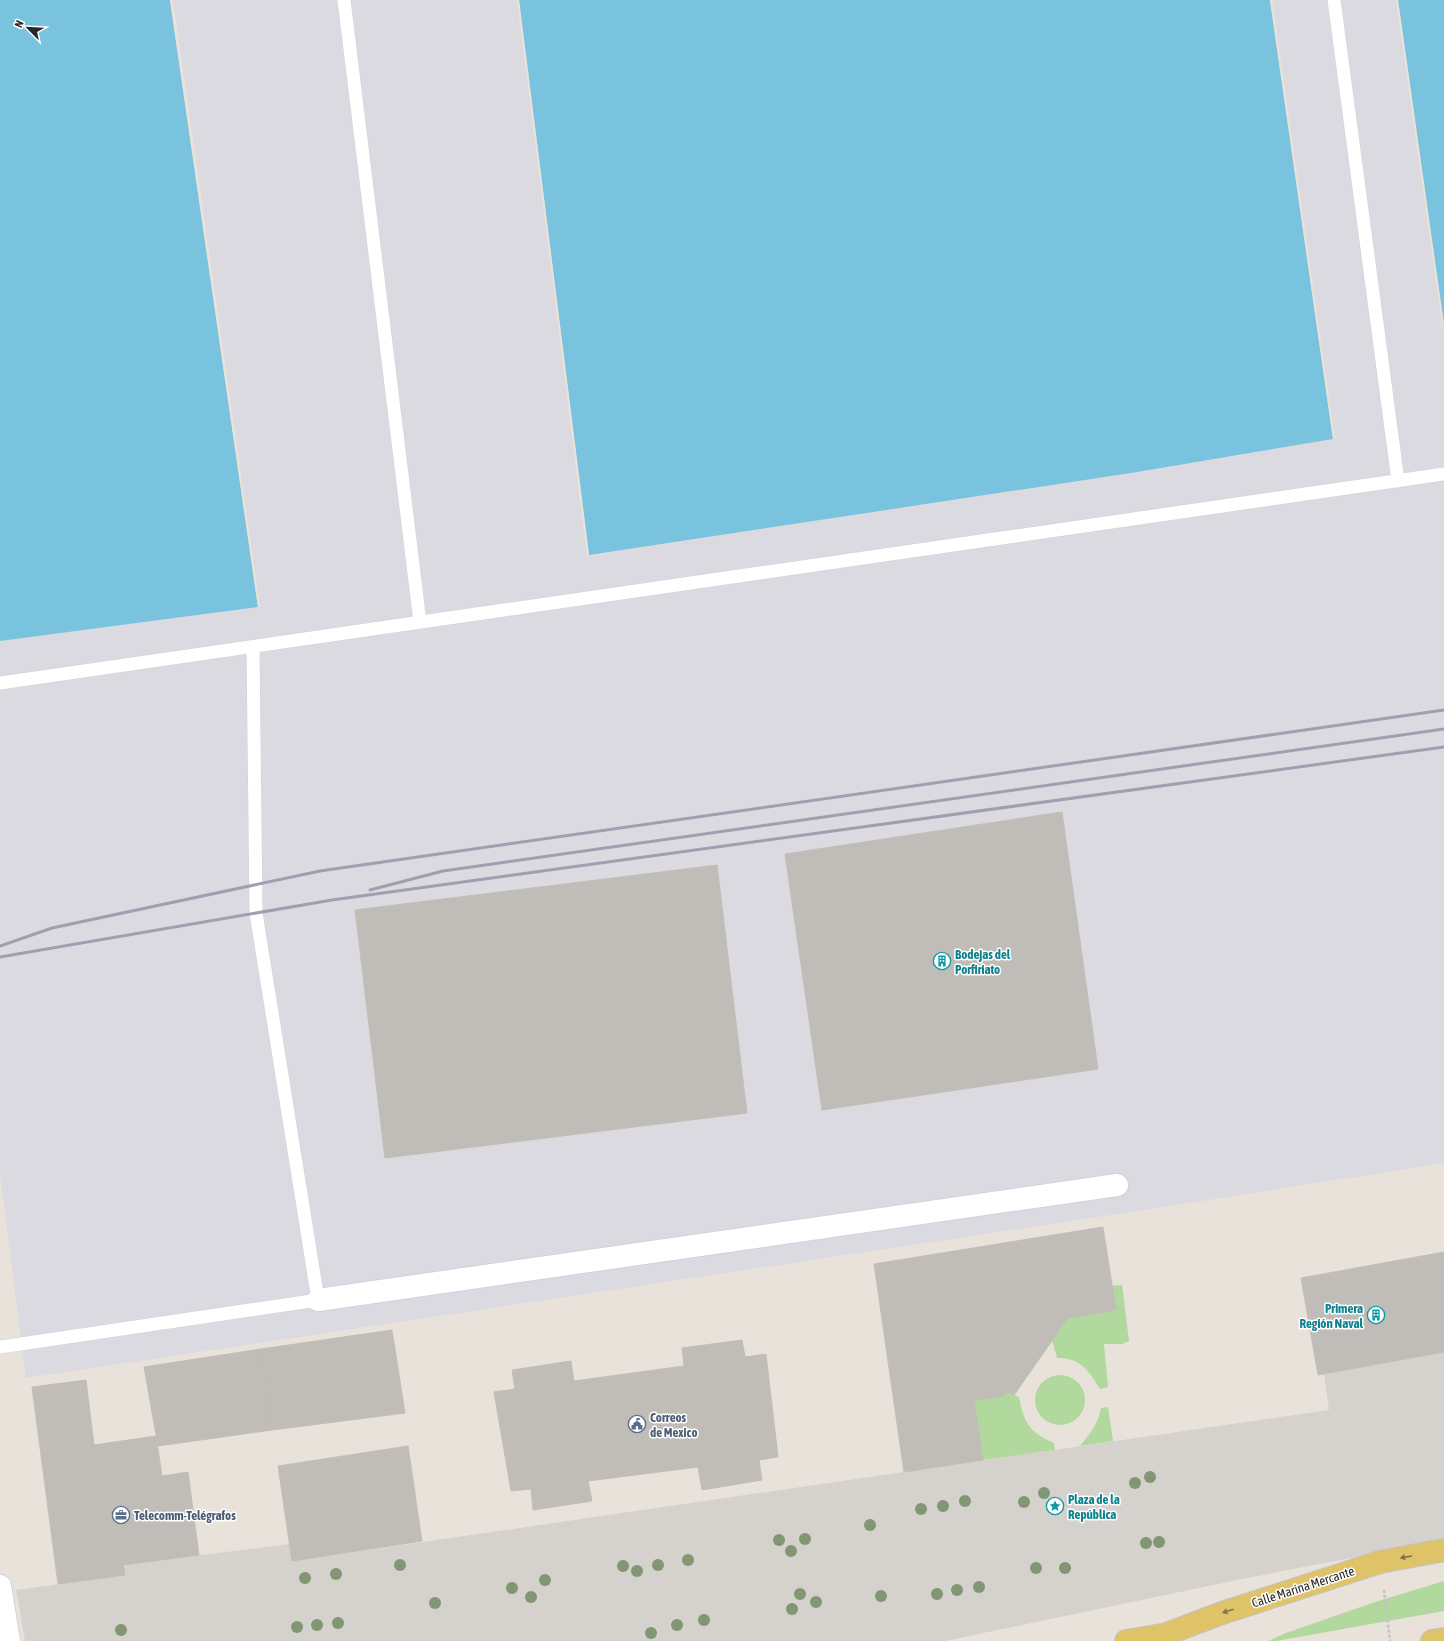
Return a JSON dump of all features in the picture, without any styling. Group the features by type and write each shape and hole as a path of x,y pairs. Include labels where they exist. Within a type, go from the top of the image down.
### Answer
{"main road":[{"name":"Calle Marina Mercante","path":"1126,1641 1156,1638 1222,1613 1380,1562 1444,1550"},
{"path":"1432,1641 1444,1639"}],"street":[{"path":"318,1300 1117,1185"},
{"path":"0,1586 9,1641"}],"lane":[{"path":"344,0 420,622"},
{"path":"1334,0 1398,481"},
{"path":"0,683 1444,474"},
{"path":"0,1347 318,1300 256,913 253,647"}],"path":[{"path":"1380,1562 1390,1641"}],"shaded area":[{"path":"170,0 519,0 590,555 1131,473 1332,439 1270,0 1398,0 1444,325 1444,1163 1144,1210 26,1378 0,1175 0,641 258,606"},
{"name":"Plaza de la República","path":"1444,1352 1444,1540 1242,1579 945,1641 25,1641 16,1590 125,1575 123,1565 290,1544 293,1561 1329,1410 1324,1374"}],"green space":[{"path":"1122,1285 1129,1341 1122,1344 1104,1344 1108,1387 1100,1389 1088,1371 1078,1363 1065,1358 1057,1358 1052,1340 1068,1318 1116,1310 1112,1286"},
{"path":"1055,1375 1065,1375 1078,1382 1085,1395 1085,1405 1078,1418 1065,1425 1055,1425 1046,1421 1039,1414 1035,1405 1035,1395 1039,1386 1046,1379"},
{"path":"1007,1392 1019,1397 1023,1414 1029,1426 1039,1435 1054,1443 1055,1450 983,1460 974,1400 1004,1396"},
{"path":"1108,1407 1113,1441 1080,1446 1096,1424 1101,1408"},
{"path":"1444,1581 1444,1611 1276,1641 1268,1641 1286,1633 1375,1602"}],"water":[{"path":"0,0 170,0 258,607 0,641"},
{"path":"519,0 1270,0 1333,439 1131,473 589,555"},
{"path":"1398,0 1444,0 1444,324"}],"pier":[{"path":"170,0 173,0 260,606 258,607"},
{"path":"517,0 519,0 589,555 587,556"},
{"path":"1270,0 1272,0 1335,439 1333,439"},
{"path":"1396,0 1398,0 1444,326 1442,325"}],"building":[{"name":"Bodejas del Porfiriato","path":"1062,812 1098,1069 822,1110 785,854"},
{"path":"717,865 747,1113 385,1158 355,910"},
{"path":"1103,1227 1116,1310 1068,1318 1014,1395 1007,1392 1004,1396 974,1400 983,1460 904,1472 874,1264"},
{"name":"Primera Región Naval","path":"1444,1252 1444,1352 1318,1375 1301,1278"},
{"path":"392,1330 405,1413 272,1430 261,1349"},
{"name":"Correos de Mexico","path":"742,1340 745,1357 766,1354 778,1457 759,1460 762,1480 702,1490 698,1467 588,1481 592,1501 533,1510 531,1489 511,1491 494,1392 515,1389 512,1370 571,1361 574,1381 684,1366 682,1348"},
{"path":"261,1349 272,1430 158,1446 144,1367"},
{"name":"Telecomm-Telégrafos","path":"86,1380 94,1445 156,1436 162,1476 188,1472 199,1555 123,1565 125,1575 58,1584 32,1387"},
{"path":"408,1446 422,1541 292,1561 278,1466"}],"railway":[{"path":"0,946 52,928 320,871 1444,710"},
{"path":"370,890 443,871 1444,729"},
{"path":"0,957 332,900 1444,747"}],"place":[{"name":"Bodejas del Porfiriato","path":"942,961"},
{"name":"Primera Región Naval","path":"1376,1315"},
{"name":"Correos de Mexico","path":"637,1424"},
{"name":"Plaza de la República","path":"1055,1506"},
{"name":"Telecomm-Telégrafos","path":"121,1515"}]}
